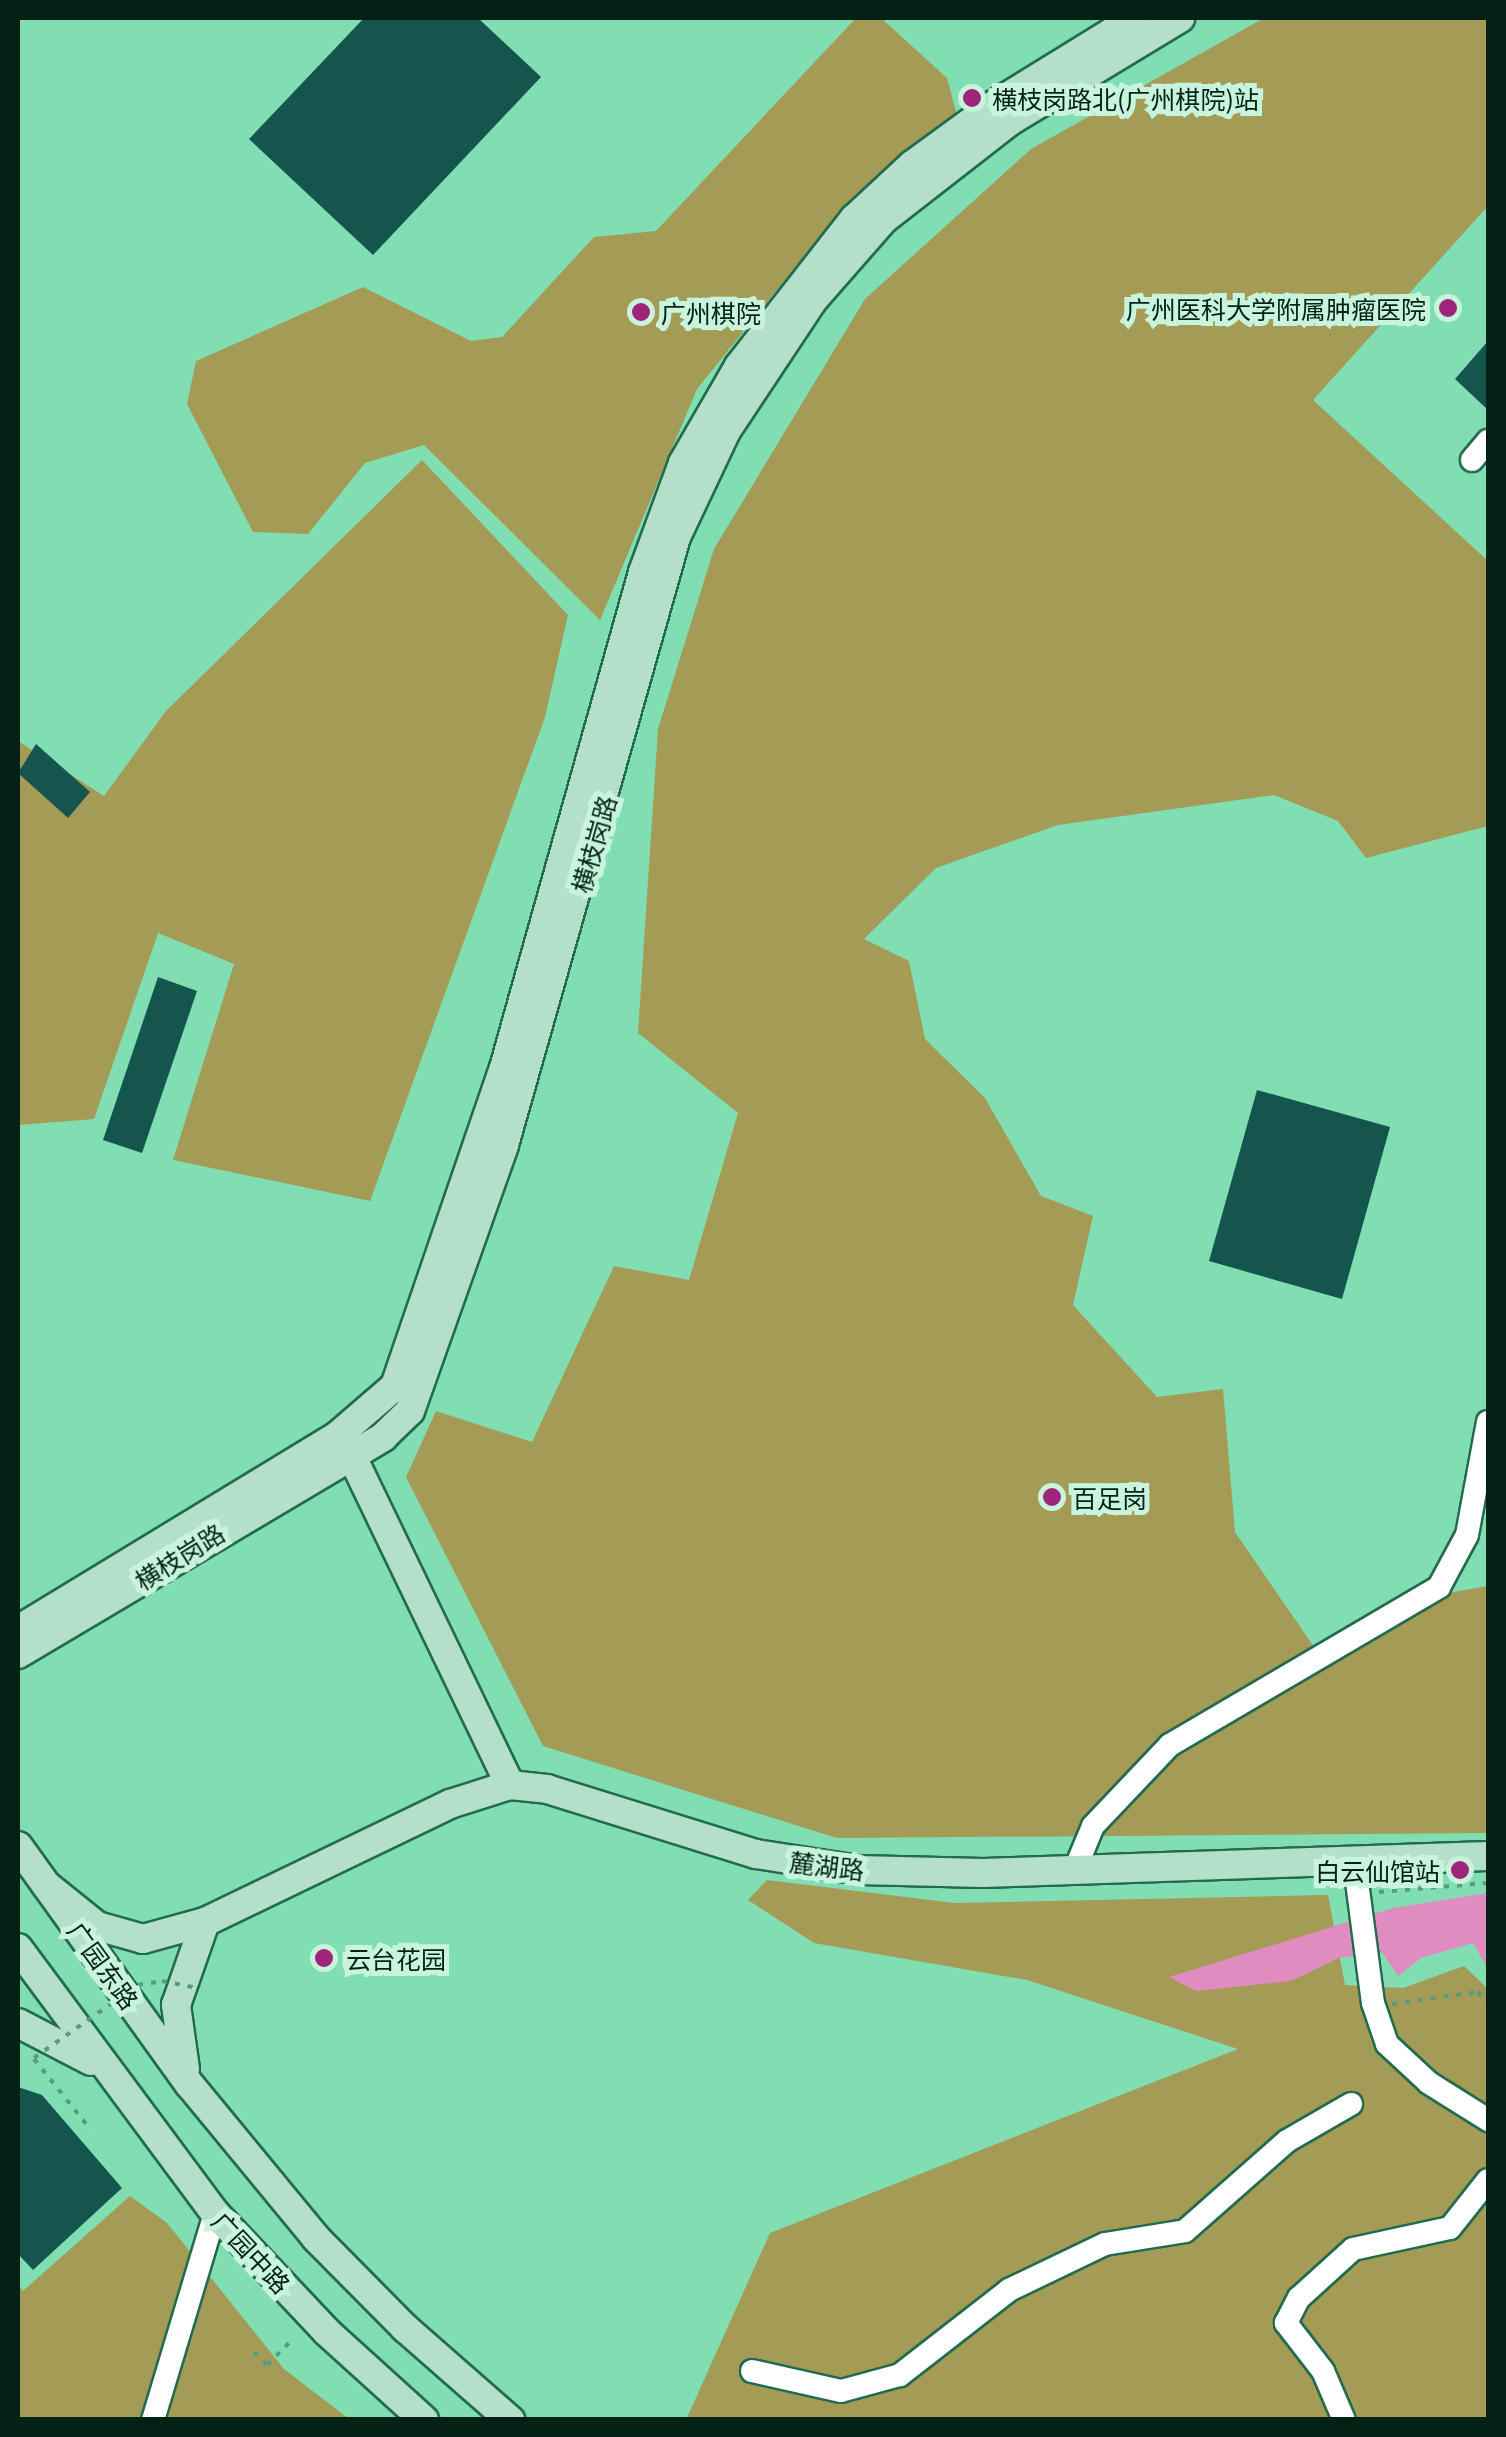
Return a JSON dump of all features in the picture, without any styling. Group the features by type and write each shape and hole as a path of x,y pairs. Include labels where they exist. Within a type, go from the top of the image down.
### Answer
{"main road":[{"name":"横枝岗路","path":"18,1654 346,1445 383,1402 405,1360 504,1068 643,572 664,507 697,438 788,297 885,189 997,103 1135,18"},
{"name":"横枝岗路","path":"18,1630 346,1445 398,1424 423,1385 504,1145 676,538 726,431 812,300 884,218 1010,121 1180,18"},
{"path":"346,1445 510,1785"},
{"name":"麓湖路","path":"46,1885 97,1926 143,1938 205,1922 450,1804 510,1785 546,1790 798,1862 907,1873 1488,1856"},
{"name":"广园东路","path":"18,1846 190,2084"},
{"path":"205,1922 176,2005 190,2084 330,2252 510,2420"},
{"path":"18,1948 99,2066"},
{"path":"18,2023 99,2066"},
{"name":"广园中路","path":"99,2066 216,2213 328,2332 424,2420"}],"street":[{"path":"1472,460 1488,441"},
{"path":"1076,1867 1093,1826 1170,1744 1439,1587 1467,1535 1488,1422"},
{"path":"1354,1859 1373,2003 1387,2044 1428,2084 1488,2120"},
{"path":"752,2371 841,2392 900,2375 1009,2290 1106,2244 1184,2231 1286,2141 1351,2104"},
{"path":"1344,2420 1323,2371 1286,2323 1299,2298 1352,2249 1450,2228 1488,2180"},
{"path":"154,2420 216,2213"}],"path":[{"path":"1359,1901 1488,1883"},
{"path":"91,2130 34,2058 138,1985 162,1980 199,1988"},
{"path":"1373,2003 1421,2004 1476,1992 1488,2004"},
{"path":"254,2352 267,2365 290,2341"}],"shaded area":[{"name":"广州棋院","path":"856,18 881,18 947,78 957,115 845,205 697,389 600,620 424,445 365,463 308,534 253,532 187,404 196,361 363,287 471,341 502,337 594,237 656,231"},
{"path":"1264,18 1488,18 1488,206 1313,400 1488,561 1488,826 1366,858 1338,821 1274,795 1058,825 936,868 864,939 909,961 925,1039 985,1098 1041,1196 1093,1216 1073,1305 1157,1397 1223,1389 1235,1532 1327,1666 1448,1593 1488,1586 1488,1833 837,1838 543,1746 406,1477 436,1411 532,1442 614,1266 689,1280 738,1113 638,1033 658,729 714,549 865,299 1031,149"},
{"path":"422,460 568,615 545,717 370,1201 173,1160 234,964 158,933 94,1119 18,1125 18,741 104,796 166,711"},
{"path":"767,1880 954,1903 1328,1895 1345,1985 1403,1988 1464,1966 1488,1989 1488,2419 686,2420 770,2233 1238,2049 1027,1980 814,1943 748,1900"},
{"path":"1488,1893 1488,1969 1473,1943 1421,1958 1398,1976 1382,1952 1339,1958 1291,1981 1196,1991 1169,1977 1393,1908"},
{"path":"130,2196 167,2223 284,2369 349,2419 18,2419 18,2285 23,2291"}],"building":[{"path":"364,18 478,18 541,77 373,255 249,139"},
{"path":"1488,341 1488,410 1455,379"},
{"path":"36,744 90,792 68,818 18,773"},
{"path":"158,977 197,991 142,1153 103,1140"},
{"path":"1257,1090 1390,1127 1342,1299 1209,1261"},
{"path":"18,2087 42,2095 122,2188 33,2270 18,2254"}],"place":[{"name":"横枝岗路北(广州棋院)站","path":"972,98"},
{"name":"广州医科大学附属肿瘤医院","path":"1448,308"},
{"name":"广州棋院","path":"641,312"},
{"name":"百足岗","path":"1052,1497"},
{"name":"白云仙馆站","path":"1460,1870"},
{"name":"云台花园","path":"324,1958"}]}
